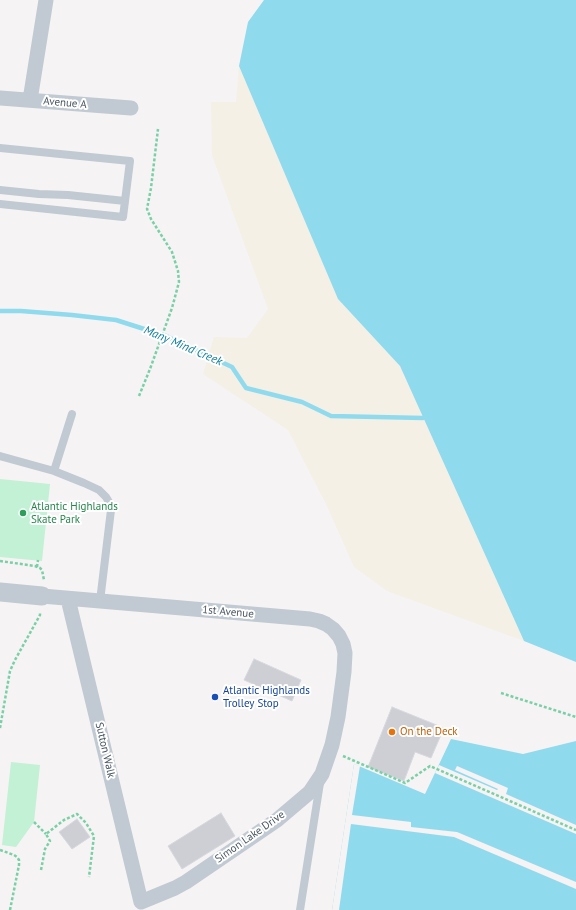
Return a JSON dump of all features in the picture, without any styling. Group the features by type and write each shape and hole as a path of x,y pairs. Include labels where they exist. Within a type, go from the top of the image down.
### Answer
{"street":[{"path":"30,100 46,0"},
{"name":"Avenue A","path":"0,98 131,108"},
{"name":"1st Avenue","path":"0,592 43,588 68,599 310,619 326,624 339,636 345,653 338,717 331,748"},
{"name":"Sutton Walk","path":"68,599 142,906"},
{"name":"Simon Lake Drive","path":"142,906 186,882 277,820 310,792 322,774 331,748"}],"lane":[{"path":"0,148 130,161 123,217 0,204"},
{"path":"0,190 125,201"},
{"path":"54,471 72,414"},
{"path":"0,456 54,471 84,482 99,490 110,502 111,510 100,601"},
{"path":"300,910 322,774"}],"path":[{"path":"139,396 172,308 179,282 178,271 172,252 151,219 147,209 158,129"},
{"path":"37,567 38,560"},
{"path":"0,561 37,567 42,570 43,588"},
{"path":"0,728 10,671 40,615"},
{"path":"501,693 576,718"},
{"path":"331,748 405,783 430,766 576,830"},
{"path":"46,834 64,820 77,814 86,823 94,836 88,877"},
{"path":"34,822 46,834 50,842 45,849 41,870"},
{"path":"0,850 14,855 19,860 10,910"}],"green space":[{"name":"Atlantic Highlands Skate Park","path":"0,479 50,484 42,561 0,557"},
{"path":"11,762 40,765 34,822 16,847 2,845"}],"sand":[{"path":"239,66 338,299 400,366 524,641 387,591 354,567 327,506 288,430 203,374 214,337 247,338 268,309 212,155 211,102 236,102"}],"water":[{"path":"264,0 576,0 576,662 524,641 400,366 338,299 239,66 248,22"},
{"path":"451,739 523,754 576,741 576,910 332,910 354,764 425,794"}],"pier":[{"path":"354,764 360,766 352,815 411,822 411,827 457,832 576,882 576,889 454,837 351,824 339,910 332,910"},
{"path":"439,765 497,790 498,789 455,770 457,766 508,788 506,794 576,825 576,834 435,773"}],"building":[{"path":"254,659 301,680 292,701 244,680"},
{"path":"392,707 444,728 431,758 415,752 404,781 368,767"},
{"path":"221,813 235,836 182,869 168,846"},
{"path":"77,819 90,837 72,849 59,832"}],"waterway":[{"name":"Many Mind Creek","path":"0,311 21,311 116,320 166,336 232,367 246,388 302,402 331,416 423,418"}],"place":[{"name":"Atlantic Highlands Skate Park","path":"23,513"},
{"name":"Atlantic Highlands Trolley Stop","path":"215,697"},
{"name":"On the Deck","path":"392,732"}]}
